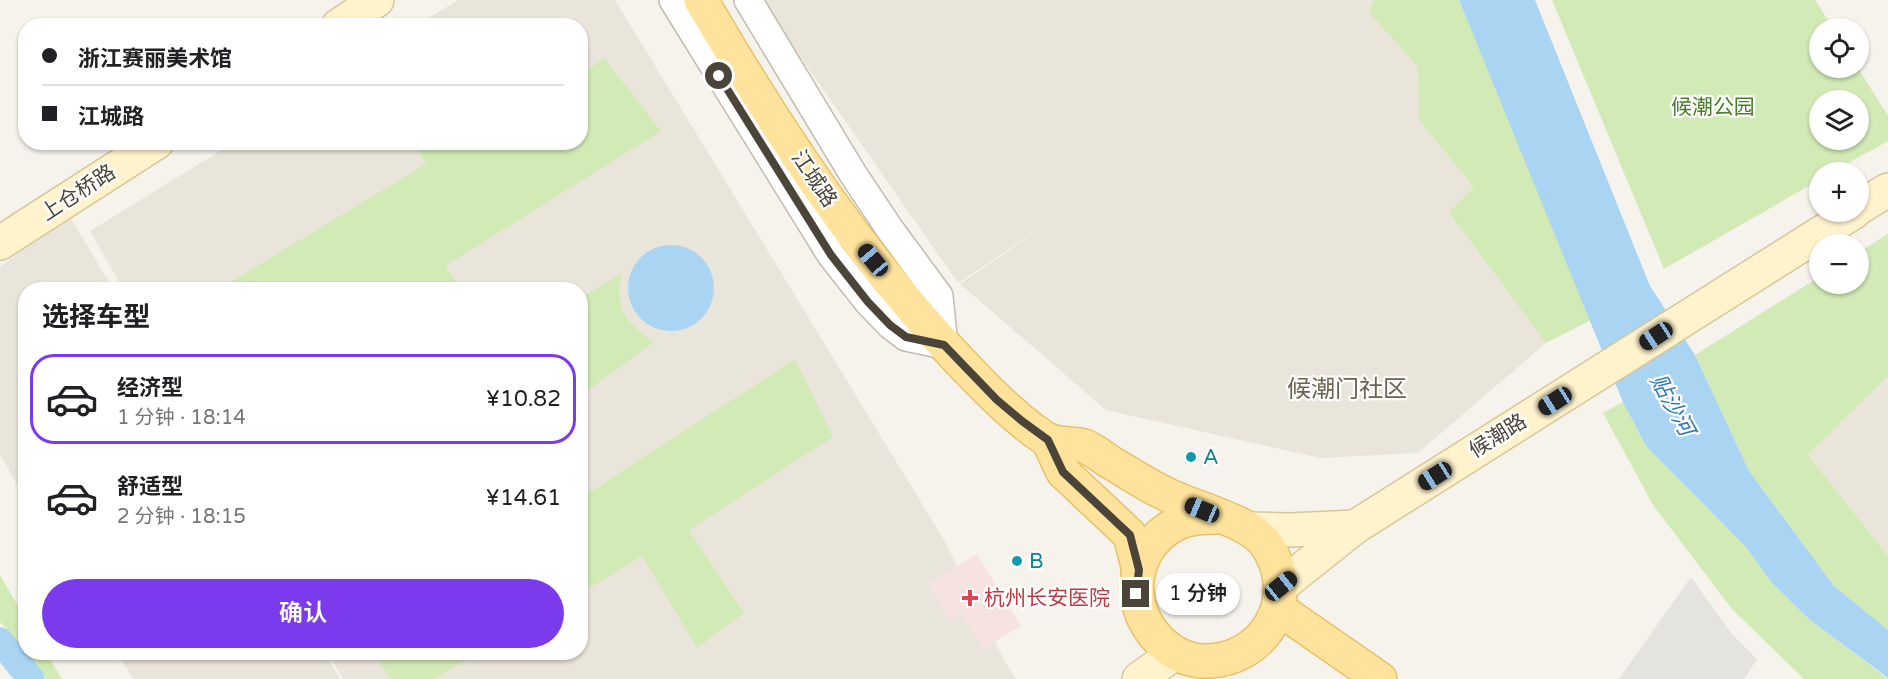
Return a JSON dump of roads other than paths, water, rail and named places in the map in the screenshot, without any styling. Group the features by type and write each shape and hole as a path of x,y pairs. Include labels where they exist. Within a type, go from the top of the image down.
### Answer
{"main road":[{"name":"江城路","path":"701,0 738,65 845,226 944,345 997,400 1048,440 1086,447 1166,495 1234,523 1263,540 1276,562 1280,598 1266,633 1247,650 1224,660 1198,661 1175,653 1155,639 1142,618 1136,594 1139,570 1147,551 1161,535 1178,523 1198,517 1234,523"},
{"name":"江城路","path":"1048,440 1063,472 1130,535 1139,570"},
{"path":"1280,598 1380,679"}],"street":[{"path":"350,18 377,0"},
{"name":"江城路","path":"673,0 777,170 839,265 868,302 890,325 906,337 944,345 939,296 853,174 748,0"},
{"name":"上仓桥路","path":"0,243 145,150"},
{"path":"1869,201 1888,190"},
{"name":"候潮路","path":"1280,598 1356,527 1838,222"},
{"name":"候潮路","path":"1234,523 1298,530 1356,527"},
{"path":"1139,679 1175,653"}],"water":[{"name":"贴沙河","path":"1459,0 1535,0 1650,286 1695,355 1749,471 1834,586 1888,630 1888,678 1810,620 1772,583 1746,547 1646,446 1623,402"},
{"path":"671,245 687,249 701,258 710,272 714,288 710,304 701,318 687,327 671,331 655,327 641,318 632,304 628,288 632,272 641,258 655,249"}],"waterway":[{"path":"0,641 31,679"}],"place":[{"name":"A","path":"1191,457"},
{"name":"B","path":"1017,561"},
{"name":"杭州长安医院","path":"970,598"}],"district":[{"name":"候潮门社区","path":"1347,389"}],"park label":[{"name":"候潮公园","path":"1713,107"}]}
